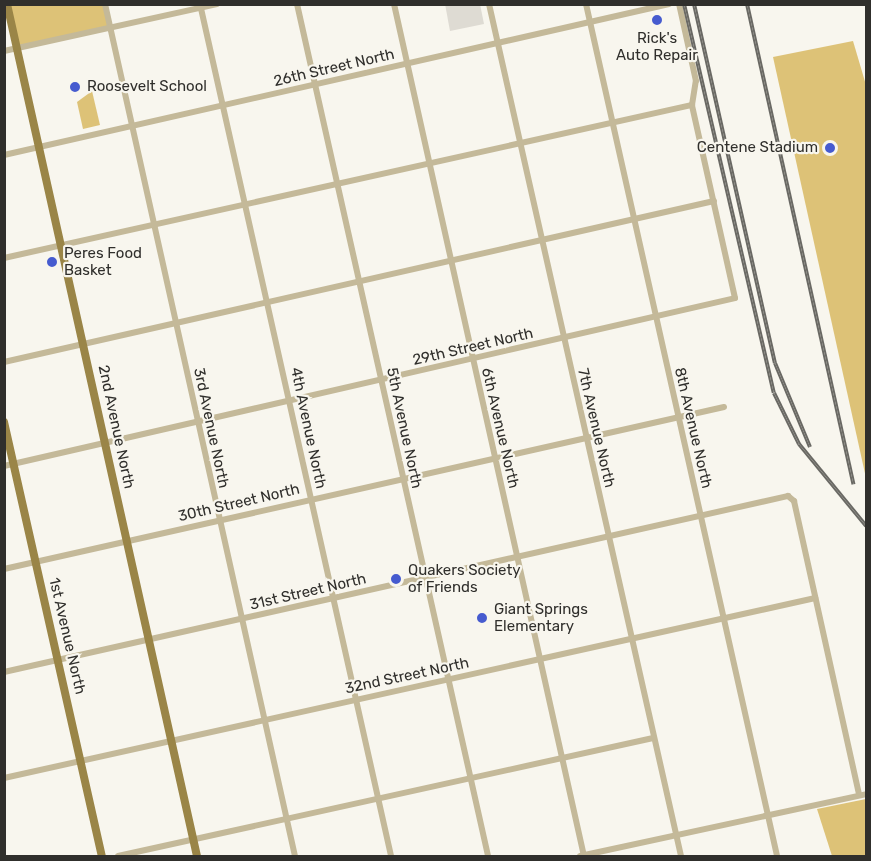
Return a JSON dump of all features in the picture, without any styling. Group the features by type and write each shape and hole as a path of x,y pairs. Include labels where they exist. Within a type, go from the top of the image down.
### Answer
{"main road":[{"name":"2nd Avenue North","path":"8,4 197,856"},
{"name":"1st Avenue North","path":"4,422 102,856"}],"street":[{"name":"3rd Avenue North","path":"105,4 295,856"},
{"path":"4,51 217,4"},
{"name":"5th Avenue North","path":"297,4 488,856"},
{"name":"6th Avenue North","path":"394,4 562,757 582,856"},
{"name":"7th Avenue North","path":"489,4 681,856"},
{"name":"8th Avenue North","path":"586,4 777,856"},
{"name":"26th Street North","path":"4,155 669,4"},
{"path":"4,362 714,201 692,105 696,81 679,4"},
{"name":"4th Avenue North","path":"201,6 391,856"},
{"path":"4,258 692,105"},
{"name":"29th Street North","path":"4,466 735,298 714,201"},
{"name":"30th Street North","path":"4,569 724,407"},
{"name":"31st Street North","path":"4,672 701,515 792,498 815,598"},
{"path":"582,856 863,795 815,598"},
{"name":"32nd Street North","path":"4,778 815,598"},
{"path":"118,856 653,738"}],"shaded area":[{"path":"7,5 105,5 110,28 17,48"},
{"name":"Centene Stadium","path":"853,41 866,85 866,478 773,57"},
{"path":"92,91 100,125 83,129 77,102"},
{"path":"866,799 866,856 832,856 817,809"}],"building":[{"path":"445,4 480,4 484,24 450,31"}],"railway":[{"path":"684,4 774,393 799,444 866,526"},
{"path":"694,4 775,363 810,447"},
{"path":"747,4 853,484"}],"place":[{"name":"Rick's Auto Repair","path":"657,20"},
{"name":"Roosevelt School","path":"75,87"},
{"name":"Centene Stadium","path":"830,148"},
{"name":"Peres Food Basket","path":"52,262"},
{"name":"Quakers Society of Friends","path":"396,579"},
{"name":"Giant Springs Elementary","path":"482,618"}]}
